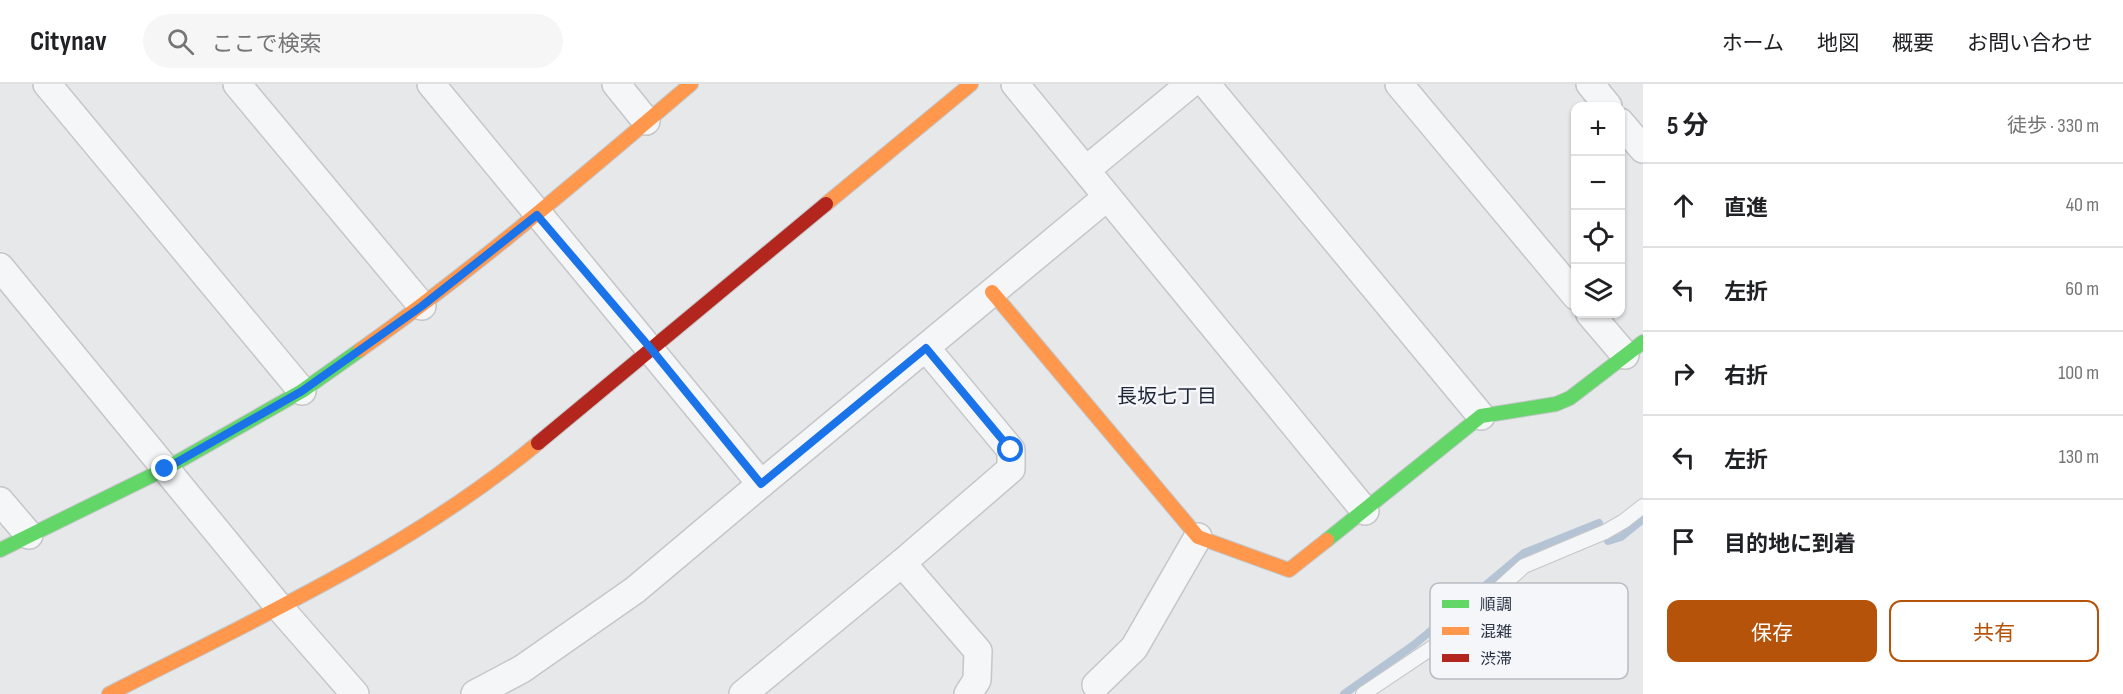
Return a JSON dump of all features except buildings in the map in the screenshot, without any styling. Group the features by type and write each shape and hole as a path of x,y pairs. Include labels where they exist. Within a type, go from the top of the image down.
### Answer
{"street":[{"path":"47,84 302,391"},
{"path":"237,84 422,306"},
{"path":"431,84 761,484"},
{"path":"616,84 646,121"},
{"path":"0,550 165,469 302,391 422,306 537,215 691,84"},
{"path":"109,694 279,607 418,530 531,448 971,84"},
{"path":"1015,84 1365,511"},
{"path":"1086,170 1190,84"},
{"path":"1206,84 1481,416"},
{"path":"1399,84 1571,291"},
{"path":"1590,84 1605,102"},
{"path":"1625,128 1643,149"},
{"path":"475,694 522,669 636,590 1107,197"},
{"path":"0,267 279,607 355,694"},
{"path":"992,292 1198,537 1289,570 1481,416 1556,404 1570,398 1634,348 1595,318"},
{"path":"743,694 903,563 1011,470 1011,450 926,348"},
{"path":"0,501 28,535"},
{"path":"1096,685 1134,648 1198,537"},
{"path":"903,563 978,651 977,680 969,694"}],"lane":[{"path":"1505,583 1524,566 1605,532 1643,506"},
{"path":"1363,694 1430,649"}],"waterway":[{"path":"1608,541 1621,537 1643,519"},
{"path":"1488,583 1524,553 1599,523"},
{"path":"1344,694 1430,631"}],"traffic: fast":[{"path":"1327,540 1481,416 1556,404 1570,398 1643,342"},
{"path":"0,550 165,469 302,391 360,350"}],"traffic: slow":[{"path":"360,350 487,254 691,84"},
{"path":"826,204 971,84"},
{"path":"992,292 1198,537 1289,570 1327,540"},
{"path":"109,694 276,610 385,549 489,481 538,443"}],"traffic: jam":[{"path":"538,443 826,204"}],"district":[{"name":"長坂七丁目","path":"1167,396"}],"route":[{"path":"165,469 302,391 422,306 537,215 652,350 761,484 926,348 1011,450"}]}
